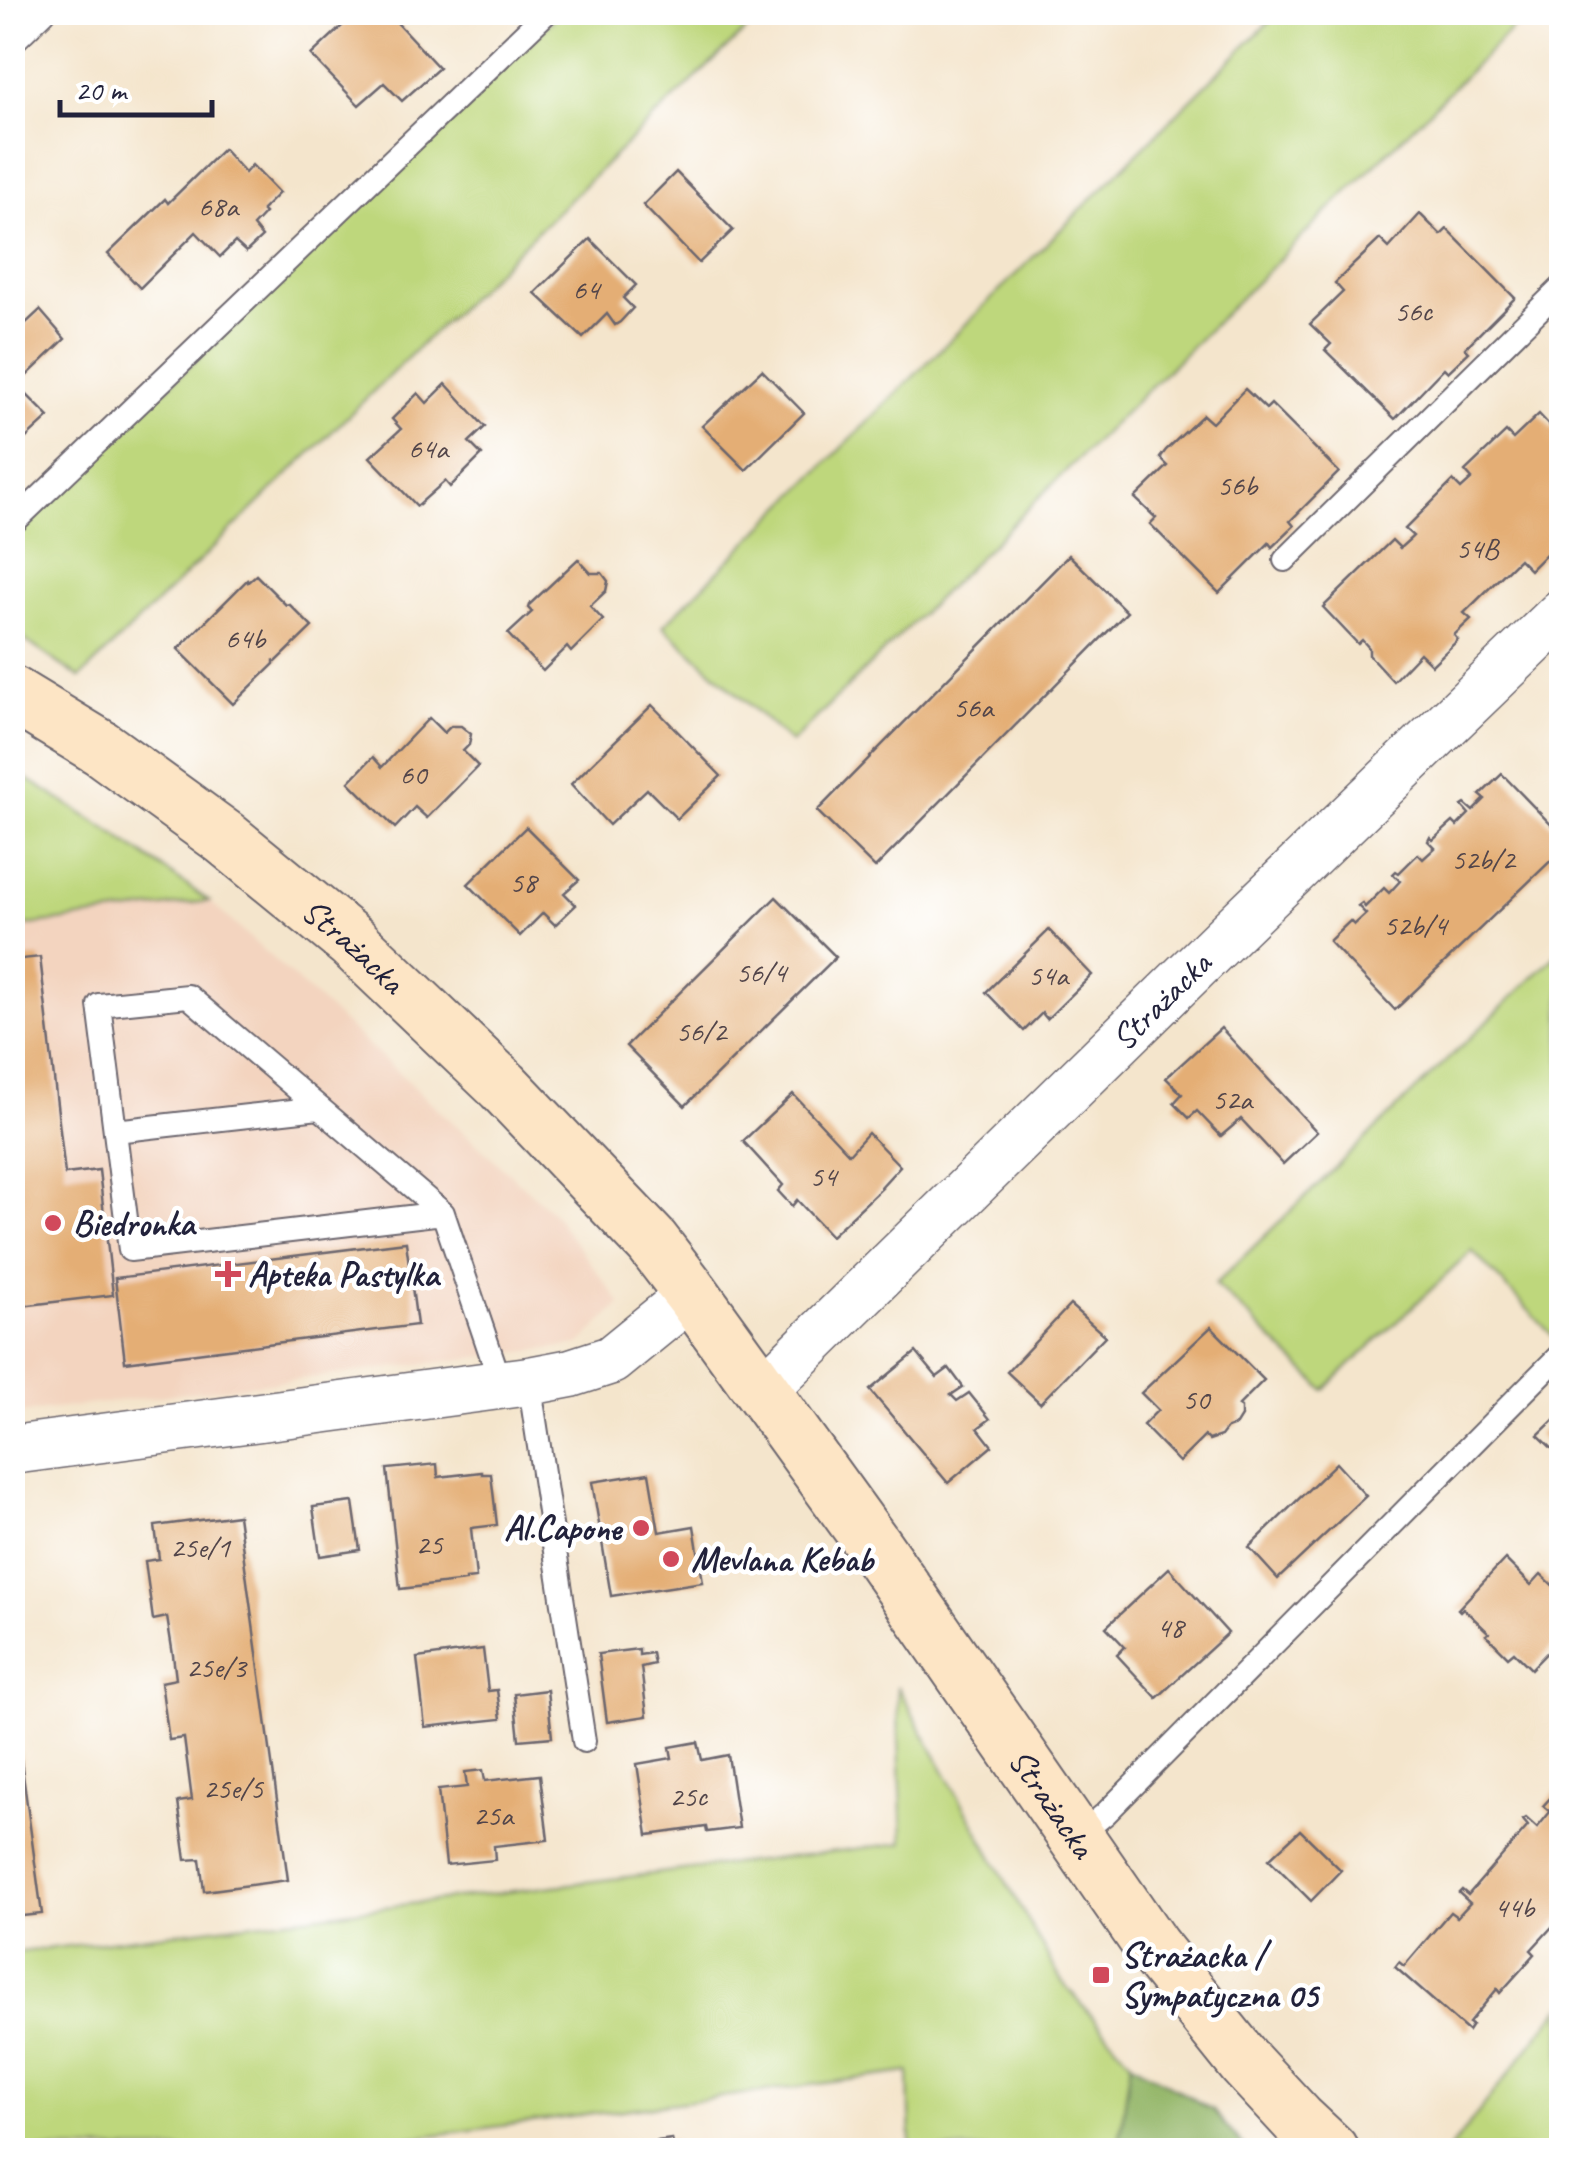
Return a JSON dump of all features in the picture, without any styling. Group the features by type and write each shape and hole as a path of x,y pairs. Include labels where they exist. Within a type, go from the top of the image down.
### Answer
{"street":[{"name":"Strażacka","path":"762,1392 1562,613"},
{"name":"Strażacka","path":"12,694 101,748 226,838 352,942 502,1086 652,1242 877,1550 1152,1947 1285,2106 1330,2150"},
{"path":"12,1450 571,1373 611,1360 692,1294"}],"lane":[{"path":"12,43 44,12"},
{"path":"12,524 546,12"},
{"path":"1285,560 1562,287"},
{"path":"442,1213 130,1250 99,1005 188,996 442,1213 515,1382 584,1741"},
{"path":"115,1130 319,1108"},
{"path":"1076,1838 1562,1353"}],"shaded area":[{"path":"209,901 552,1212 621,1304 579,1345 13,1414 12,927"}],"green space":[{"path":"1279,12 1528,13 791,743 663,626"},
{"path":"560,13 764,13 80,678 13,632 13,534"},
{"path":"13,770 110,831 209,901 13,927"},
{"path":"1561,950 1561,1327 1553,1336 1472,1251 1324,1390 1215,1284"},
{"path":"897,1686 1061,1980 1131,2062 1118,2150 911,2150 909,2072 321,2150 13,2150 12,1953 903,1843"},
{"path":"1561,2007 1561,2150 1449,2150"},
{"path":"1131,2062 1212,2110 1247,2150 1118,2150"}],"building":[{"path":"357,12 387,12 439,68 402,101 384,83 359,105 311,55"},
{"path":"223,149 245,173 252,165 279,193 253,226 262,237 246,252 235,242 220,257 196,232 140,288 108,254"},
{"path":"676,172 733,230 699,263 643,205"},
{"path":"1420,214 1441,235 1447,229 1515,298 1465,348 1469,352 1448,372 1444,368 1395,419 1325,350 1331,344 1310,324 1343,292 1335,283 1352,266 1380,239 1389,248"},
{"path":"590,239 636,285 623,298 633,308 620,322 615,325 607,314 583,338 535,293"},
{"path":"40,310 65,339 17,385 49,417 12,451 12,336"},
{"path":"762,370 804,413 746,470 702,426"},
{"path":"446,384 485,427 469,442 482,455 450,487 445,481 417,506 370,457 401,429 392,419 418,393 427,403"},
{"path":"1245,389 1266,409 1271,404 1339,472 1290,521 1294,526 1272,547 1269,543 1219,593 1150,524 1156,518 1135,498 1168,466 1160,458 1166,450 1203,415 1212,423"},
{"path":"1539,414 1552,428 1562,419 1562,531 1549,543 1553,547 1530,570 1519,559 1464,613 1471,619 1454,635 1458,640 1432,665 1420,653 1393,681 1369,655 1362,640 1358,644 1323,607 1392,540 1400,548 1411,538 1405,529 1453,481 1461,489 1472,479 1465,471 1506,432 1513,439"},
{"path":"1069,555 1127,612 875,868 817,811"},
{"path":"578,559 591,573 602,573 608,581 606,591 590,606 603,620 571,652 567,647 543,671 508,634 532,612 529,605"},
{"path":"256,575 312,627 233,704 178,649"},
{"path":"652,705 721,776 677,819 647,789 609,825 571,784"},
{"path":"429,718 444,733 451,726 461,726 471,734 463,751 478,766 427,818 415,807 395,828 349,782 373,757 382,767"},
{"path":"1502,774 1562,836 1562,850 1395,1010 1329,941 1350,921 1354,925 1366,914 1358,906 1362,903 1365,907 1384,888 1389,893 1400,881 1393,874 1418,854 1423,859 1435,848 1428,841 1430,837 1433,840 1453,822 1457,826 1469,814 1462,806 1465,804 1473,811 1485,799 1480,795"},
{"path":"526,827 579,880 564,893 576,905 555,925 543,913 520,936 468,884"},
{"path":"776,897 836,957 685,1106 626,1046"},
{"path":"1049,930 1092,975 1047,1019 1042,1013 1024,1031 986,992"},
{"path":"40,957 65,1174 99,1170 113,1295 12,1307 12,960"},
{"path":"1221,1028 1317,1132 1283,1164 1241,1119 1221,1136 1197,1111 1189,1118 1174,1103 1182,1094 1166,1078"},
{"path":"793,1094 849,1154 868,1133 900,1166 831,1236 797,1200 792,1206 778,1191 783,1185 743,1141"},
{"path":"406,1242 417,1325 125,1362 115,1278"},
{"path":"1070,1305 1105,1336 1040,1403 1007,1372"},
{"path":"1211,1327 1264,1380 1238,1406 1241,1417 1236,1425 1221,1436 1209,1440 1205,1436 1179,1462 1143,1425 1158,1410 1141,1393"},
{"path":"916,1352 937,1377 949,1368 963,1387 951,1395 957,1401 969,1393 990,1419 978,1428 992,1446 948,1483 870,1390"},
{"path":"1562,1412 1562,1458 1538,1435"},
{"path":"1336,1463 1366,1496 1278,1579 1249,1547"},
{"path":"437,1464 438,1477 491,1474 497,1525 471,1528 476,1578 400,1589 387,1469"},
{"path":"649,1473 659,1532 694,1526 703,1582 611,1596 592,1482"},
{"path":"353,1502 360,1550 320,1556 313,1507"},
{"path":"238,1515 288,1880 204,1891 200,1859 186,1860 178,1802 192,1800 184,1738 169,1740 161,1682 176,1679 173,1655 167,1617 153,1620 145,1561 159,1559 155,1526"},
{"path":"1505,1559 1531,1585 1541,1574 1562,1594 1562,1637 1531,1669 1514,1652 1508,1657 1463,1608 1458,1609"},
{"path":"1169,1568 1228,1633 1157,1698 1117,1655 1125,1647 1106,1627"},
{"path":"483,1649 488,1691 497,1690 501,1719 425,1727 417,1658"},
{"path":"639,1649 639,1655 652,1653 654,1664 641,1667 647,1716 607,1722 598,1654"},
{"path":"547,1690 552,1737 519,1740 514,1694"},
{"path":"15,1716 42,1914 12,1917 12,1717"},
{"path":"698,1742 702,1760 728,1755 739,1828 707,1832 706,1827 648,1835 637,1764 672,1758 670,1747"},
{"path":"483,1770 485,1781 540,1775 548,1840 494,1846 495,1860 446,1865 438,1790 467,1787 465,1772"},
{"path":"1562,1785 1562,1916 1531,1950 1535,1954 1500,1993 1497,1989 1469,2023 1472,2025 1468,2031 1395,1967 1399,1962 1404,1966 1450,1912 1457,1917 1470,1903 1459,1893 1462,1890 1468,1895 1528,1826 1523,1820 1526,1818 1537,1828 1550,1812 1543,1806"},
{"path":"1300,1830 1341,1870 1311,1901 1269,1859"},
{"path":"672,2139 674,2150 606,2150 606,2148"}],"place":[{"name":"Biedronka","path":"53,1223"},
{"name":"Apteka Pastylka","path":"228,1274"},
{"name":"Al.Capone","path":"641,1528"},
{"name":"Mevlana Kebab","path":"671,1559"},
{"name":"Strażacka / Sympatyczna 05","path":"1101,1975"}]}
